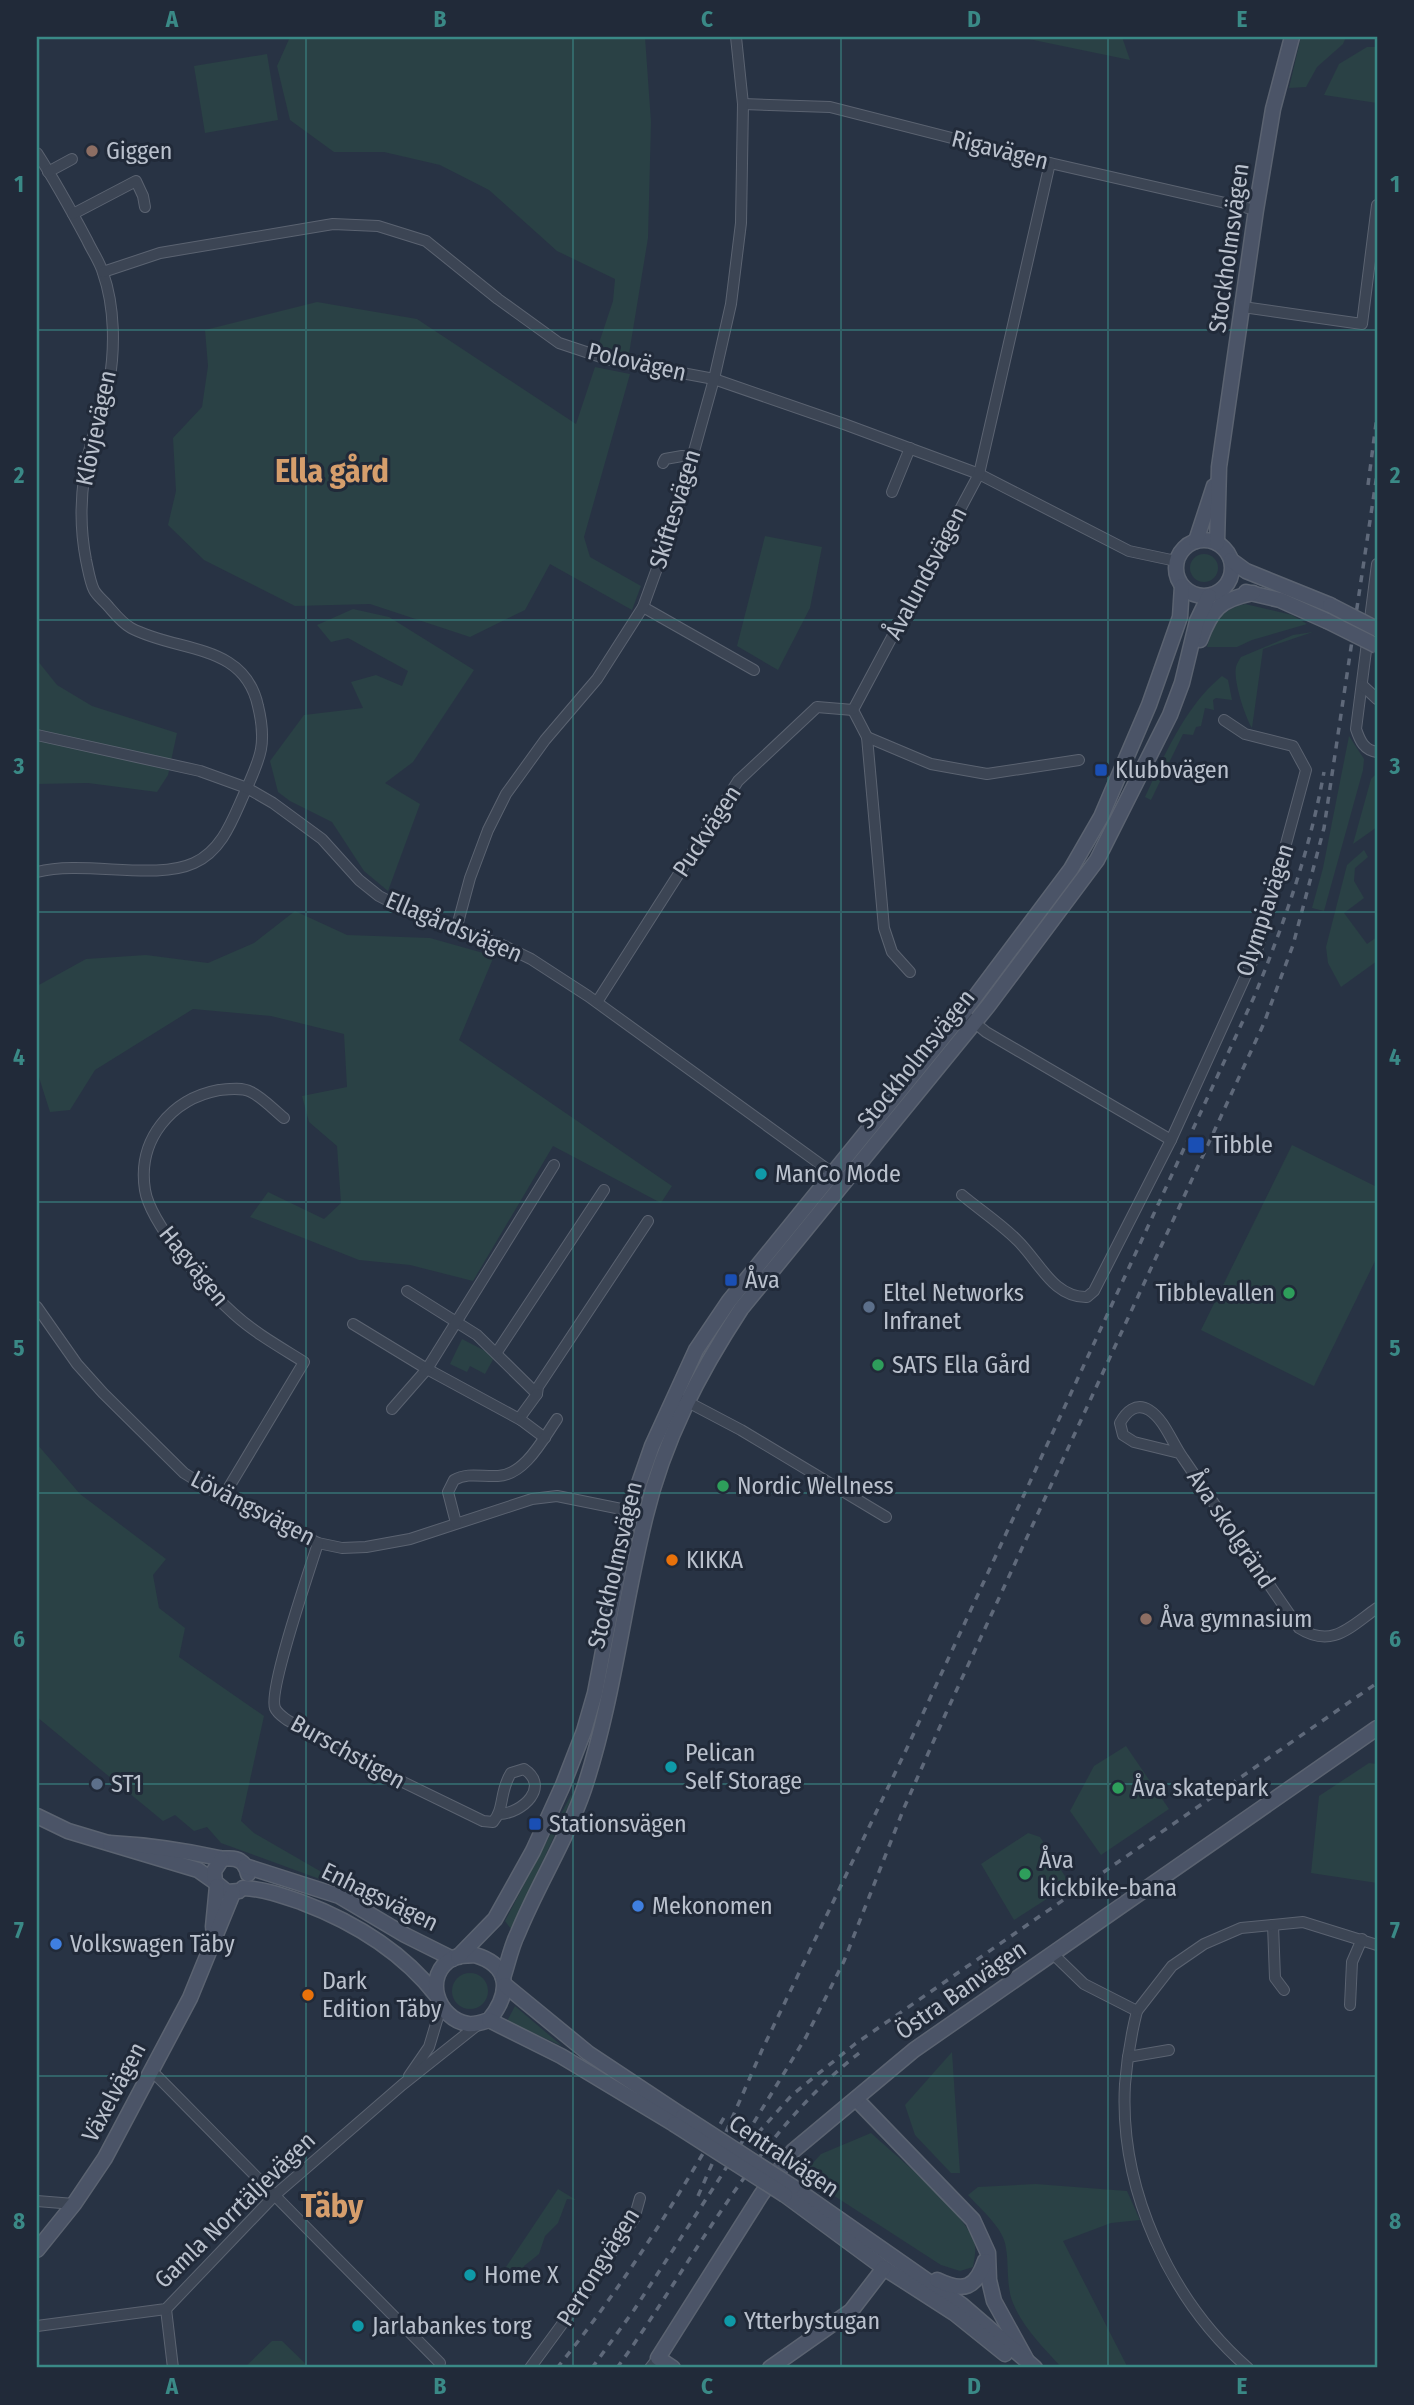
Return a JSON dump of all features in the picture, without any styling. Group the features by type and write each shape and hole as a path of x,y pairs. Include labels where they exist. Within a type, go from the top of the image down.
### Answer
{"main road":[{"name":"Stockholmsvägen","path":"1217,543 1219,467 1256,210 1273,109 1292,37"},
{"name":"Stockholmsvägen","path":"1195,541 1219,467"},
{"path":"1195,541 1217,543 1226,550 1231,560 1231,575 1224,587 1209,596 1199,596 1182,586 1178,579 1176,561 1180,552 1195,541"},
{"path":"1231,560 1246,571 1377,629"},
{"name":"Stockholmsvägen","path":"456,1958 495,1919 526,1863 563,1785 584,1731 595,1693 630,1510 652,1446 741,1309 846,1183 968,1018 1071,869 1101,817 1149,705 1180,617 1182,586"},
{"path":"1224,587 1280,600 1377,646"},
{"path":"1182,683 1213,611 1227,600 1253,593"},
{"name":"Stockholmsvägen","path":"504,1982 516,1935 558,1851 584,1790 609,1696 646,1514 696,1350 729,1301 832,1172 1050,925 1097,860 1170,715 1182,683 1197,621 1209,596"},
{"name":"Östra Banvägen","path":"654,2363 761,2195 793,2151 914,2050 1377,1728"},
{"path":"37,1816 68,1831 198,1870 227,1892 238,1890"},
{"path":"110,1843 150,1845 203,1853 222,1859 236,1858 245,1866 248,1877 238,1890 211,1944"},
{"path":"211,1944 216,1884 214,1871 222,1859"},
{"name":"Enhagsvägen","path":"245,1866 339,1896 405,1935 456,1958"},
{"name":"Enhagsvägen","path":"238,1890 270,1891 330,1913 364,1931 393,1951 424,1979 439,2002"},
{"name":"Växelvägen","path":"37,2250 74,2204 105,2158 190,1998 211,1944"},
{"path":"475,1955 486,1958 498,1968 504,1982 501,2006 485,2021 468,2024 449,2016 439,2002 439,1976 444,1965 456,1958 475,1955"},
{"name":"Centralvägen","path":"504,1982 588,2053 679,2120 789,2191 890,2264 962,2305 1028,2365"},
{"name":"Centralvägen","path":"485,2021 561,2056 679,2120"},
{"path":"856,2099 973,2220 988,2253 989,2280 994,2301 1028,2365"},
{"path":"770,2368 851,2311 890,2264 950,2286 965,2287 979,2278 988,2253"},
{"path":"654,2363 673,2368"}],"street":[{"name":"Skiftesvägen","path":"456,930 474,866 506,794 545,740 597,679 643,607 676,516 714,379 731,304 741,223 743,104 736,37"},
{"name":"Rigavägen","path":"743,104 830,107 1050,163 1256,210"},
{"name":"Klövjevägen","path":"37,153 103,272 111,312 113,334 109,383 83,479 81,512 86,559 94,590 128,627 151,637 213,654 234,665 249,681 262,720 263,747 247,788"},
{"path":"48,172 72,159"},
{"name":"Åvalundsvägen","path":"853,710 979,474 1050,163"},
{"path":"73,214 136,181 144,196 145,207"},
{"path":"1243,307 1362,324 1377,205"},
{"name":"Polovägen","path":"103,272 160,253 333,223 378,226 426,241 498,299 559,342 607,359 714,379 910,448 979,474 1129,551 1176,561"},
{"path":"892,492 910,448"},
{"path":"663,463 670,457 692,458"},
{"path":"1377,564 1356,729 1360,741 1368,750 1377,752"},
{"path":"643,607 754,670"},
{"path":"1362,685 1377,699"},
{"name":"Puckvägen","path":"597,1002 738,781 817,707 853,710"},
{"path":"853,710 867,737 884,928 892,952 910,972"},
{"name":"Olympiavägen","path":"961,1195 1017,1240 1054,1284 1075,1298 1087,1297 1094,1291 1171,1140 1256,951 1306,770 1293,746 1245,734 1224,720"},
{"name":"Ellagårdsvägen","path":"37,735 201,771 247,788 280,806 322,839 359,880 379,896 418,916 531,958 597,1002 846,1183"},
{"path":"867,737 931,764 987,774 1079,760"},
{"path":"37,872 52,868 83,867 172,869 195,863 215,848 231,825 247,788"},
{"path":"968,1018 1171,1140"},
{"name":"Hagvägen","path":"223,1497 304,1362 233,1314 178,1251 150,1207 145,1190 145,1169 149,1147 159,1126 172,1111 208,1093 231,1088 251,1091 284,1118"},
{"path":"392,1409 427,1369 554,1165"},
{"path":"497,1352 604,1190"},
{"path":"522,1420 521,1416 537,1394 538,1387 648,1221"},
{"path":"407,1291 497,1352 537,1394"},
{"name":"Lövängsvägen","path":"37,1307 77,1364 128,1420 184,1473 223,1497 318,1543 342,1548 366,1547 410,1539 532,1499 557,1496 646,1514"},
{"path":"353,1324 427,1369 522,1420 544,1438"},
{"path":"681,1399 741,1430 886,1517"},
{"name":"Åva skolgränd","path":"1179,1453 1134,1442 1123,1435 1120,1423 1126,1412 1137,1407 1147,1408 1158,1417 1179,1453 1299,1628 1321,1638 1333,1636 1377,1608"},
{"path":"456,1523 448,1492 454,1480 470,1475 510,1474 527,1461 556,1419"},
{"name":"Burschstigen","path":"318,1543 281,1664 274,1699 276,1710 287,1720 484,1821 493,1822 500,1814 503,1786 511,1773 524,1769 533,1776 536,1787 526,1804 512,1813 500,1814"},
{"path":"1248,2368 1228,2351 1195,2310 1166,2262 1140,2201 1128,2145 1125,2085 1137,2011 1172,1966 1204,1944 1241,1928 1303,1922 1377,1945"},
{"path":"1273,1925 1275,1978 1284,1990"},
{"path":"1350,2005 1352,1962 1362,1940"},
{"path":"1052,1953 1084,1984 1137,2011"},
{"name":"Gamla Norrtäljevägen","path":"402,2085 429,2047 439,2002"},
{"name":"Gamla Norrtäljevägen","path":"37,2326 166,2309 275,2195 402,2085 485,2021"},
{"path":"1128,2057 1169,2050"},
{"path":"151,2070 440,2366"},
{"name":"Perrongvägen","path":"530,2368 627,2229 640,2198"},
{"path":"37,2201 74,2204"},
{"path":"166,2309 173,2368"}],"green space":[{"path":"290,37 645,37 651,122 648,238 629,354 598,346 613,301 615,279 557,251 489,190 440,165 384,152 334,152 290,120 277,66"},
{"path":"1019,37 1122,37 1130,60"},
{"path":"1301,37 1346,37 1343,44 1317,67 1306,87 1289,88"},
{"path":"1367,47 1377,47 1377,103 1324,95 1339,64"},
{"path":"267,54 278,120 205,133 194,66"},
{"path":"317,302 417,319 576,424 595,367 630,374 584,537 590,557 641,586 632,610 550,564 525,610 470,637 370,604 295,606 204,560 168,525 176,491 173,438 202,407 208,366 205,330"},
{"path":"765,536 822,547 810,608 778,670 737,646"},
{"path":"1204,554 1214,558 1218,568 1214,578 1204,582 1194,578 1190,568 1194,558"},
{"path":"1245,604 1292,615 1307,624 1237,647 1207,647 1223,614"},
{"path":"353,609 389,617 474,670 413,762 385,783 420,804 388,891 364,871 332,822 278,792 270,761 304,715 363,708 351,682 376,675 402,686 408,671 348,638 331,642 317,625"},
{"path":"1313,632 1263,649 1252,728 1236,680 1236,667 1241,657 1293,635"},
{"path":"37,660 57,685 92,706 177,733 168,775 157,792 88,783 37,784"},
{"path":"1222,676 1228,680 1232,700 1216,698 1213,700 1214,710 1205,708 1201,726 1196,727 1193,735 1183,734 1151,800 1145,797 1168,748 1187,716 1197,701"},
{"path":"1349,736 1364,759 1363,770 1324,911 1312,908 1323,868"},
{"path":"1377,773 1377,827 1353,844 1371,779"},
{"path":"1364,850 1368,857 1355,868 1354,881 1364,898 1344,913 1367,944 1377,937 1377,961 1341,987 1328,963 1326,947 1347,865"},
{"path":"295,911 347,935 430,938 494,956 459,1040 672,1186 661,1203 553,1146 473,1281 410,1265 359,1260 250,1217 268,1192 324,1219 341,1203 337,1146 309,1122 302,1096 347,1087 344,1034 271,1016 193,1009 95,1070 70,1110 50,1112 37,1071 37,986 86,959 146,955 208,963 254,943"},
{"name":"Tibblevallen","path":"1292,1145 1377,1187 1377,1257 1314,1386 1201,1330"},
{"path":"462,1339 495,1356 485,1374 470,1366 467,1372 450,1364"},
{"path":"37,1444 80,1494 166,1559 153,1575 159,1608 185,1628 179,1657 264,1716 241,1821 254,1833 358,1893 221,1843 207,1827 194,1831 175,1815 163,1821 37,1717"},
{"name":"Åva skatepark","path":"1126,1746 1169,1809 1101,1855 1070,1811 1094,1766"},
{"path":"1369,1763 1377,1764 1377,1883 1311,1873 1319,1796"},
{"path":"571,1795 573,1796 511,1929 505,1921"},
{"name":"Åva kickbike-bana","path":"1028,1833 1040,1837 1070,1884 1014,1920 981,1864"},
{"path":"470,1973 483,1978 488,1991 483,2004 470,2009 457,2004 452,1991 457,1978"},
{"path":"515,2006 562,2046 507,2021"},
{"path":"952,2052 960,2173 951,2173 915,2135 905,2105"},
{"path":"871,2133 930,2186 960,2218 975,2245 973,2267 960,2271 941,2265 802,2175 821,2154"},
{"path":"1036,2184 1127,2191 1140,2220 1111,2223 1063,2241 1128,2368 1062,2368 1034,2337 1017,2312 1009,2290 1007,2255 1001,2233 968,2195 978,2187"},
{"path":"558,2189 576,2200 567,2199 558,2223 545,2236 539,2254 524,2266 521,2282 506,2267"},
{"path":"272,2341 282,2341 310,2368 244,2368"}],"railway":[{"path":"1368,485 1377,416"},
{"path":"592,2368 634,2310 723,2173 806,2037 844,1961 904,1808 946,1713 1264,1023 1293,945 1324,828 1377,474"},
{"path":"698,2196 762,2050 907,1748 1254,997 1295,886 1324,772"},
{"path":"758,2133 792,2095 855,2044 1377,1683"},
{"path":"617,2368 758,2159 825,2083 863,2050"},
{"path":"557,2368 646,2245 726,2114"}],"place":[{"name":"Giggen","path":"92,151"},
{"name":"Klubbvägen","path":"1101,770"},
{"name":"Tibble","path":"1196,1145"},
{"name":"ManCo Mode","path":"761,1174"},
{"name":"Åva","path":"731,1280"},
{"name":"Tibblevallen","path":"1289,1293"},
{"name":"Eltel Networks Infranet","path":"869,1307"},
{"name":"SATS Ella Gård","path":"878,1365"},
{"name":"Nordic Wellness","path":"723,1486"},
{"name":"KIKKA","path":"672,1560"},
{"name":"Åva gymnasium","path":"1146,1619"},
{"name":"Pelican Self Storage","path":"671,1767"},
{"name":"ST1","path":"97,1784"},
{"name":"Åva skatepark","path":"1118,1788"},
{"name":"Stationsvägen","path":"535,1824"},
{"name":"Åva kickbike-bana","path":"1025,1874"},
{"name":"Mekonomen","path":"638,1906"},
{"name":"Volkswagen Täby","path":"56,1944"},
{"name":"Dark Edition Täby","path":"308,1995"},
{"name":"Home X","path":"470,2275"},
{"name":"Ytterbystugan","path":"730,2321"},
{"name":"Jarlabankes torg","path":"358,2326"}],"district":[{"name":"Ella gård","path":"332,471"},
{"name":"Täby","path":"332,2206"}]}
